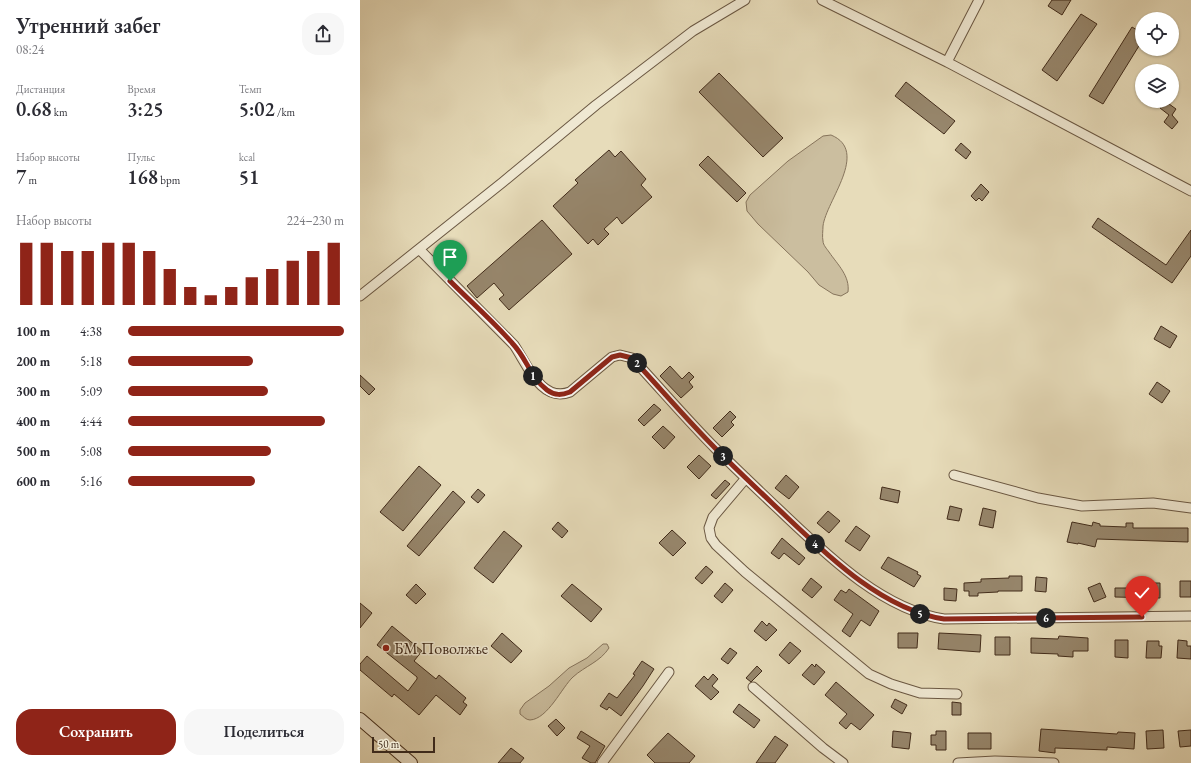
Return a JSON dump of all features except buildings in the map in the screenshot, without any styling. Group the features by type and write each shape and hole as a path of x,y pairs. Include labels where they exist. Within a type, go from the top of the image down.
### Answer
{"main road":[{"path":"360,719 411,763"}],"street":[{"path":"360,296 596,105 692,31 745,0"},
{"path":"822,0 947,62 1191,192"},
{"path":"947,62 979,0"},
{"path":"419,249 514,344 523,357 531,374 548,391 555,394 566,394 612,357 620,355 632,358 716,449 821,550 887,598 909,610 927,616 944,619 1191,616"},
{"path":"954,475 1038,498 1082,506 1152,503 1191,508"},
{"path":"746,478 713,517 709,528 711,538 716,545 751,577 869,674 891,684 920,693 957,694"},
{"path":"602,763 668,672"},
{"path":"753,687 823,748 843,763"},
{"path":"958,763 995,761 1054,763"}],"shaded area":[{"path":"831,135 842,142 847,152 843,177 823,226 824,245 843,271 847,281 848,292 841,296 833,294 819,285 808,272 758,224 747,211 746,202 750,195 788,161 823,136"},
{"path":"603,644 607,644 609,648 605,653 573,677 549,709 537,718 530,720 526,719 520,714 520,710 525,703 549,686 569,668 587,658"}],"place":[{"name":"БМ Поволжье","path":"386,648"}],"route":[{"path":"450,281 514,344 523,357 531,374 548,391 555,394 563,395 570,392 612,357 620,355 632,358 716,449 821,550 864,583 909,610 927,616 944,619 1142,617"}]}
